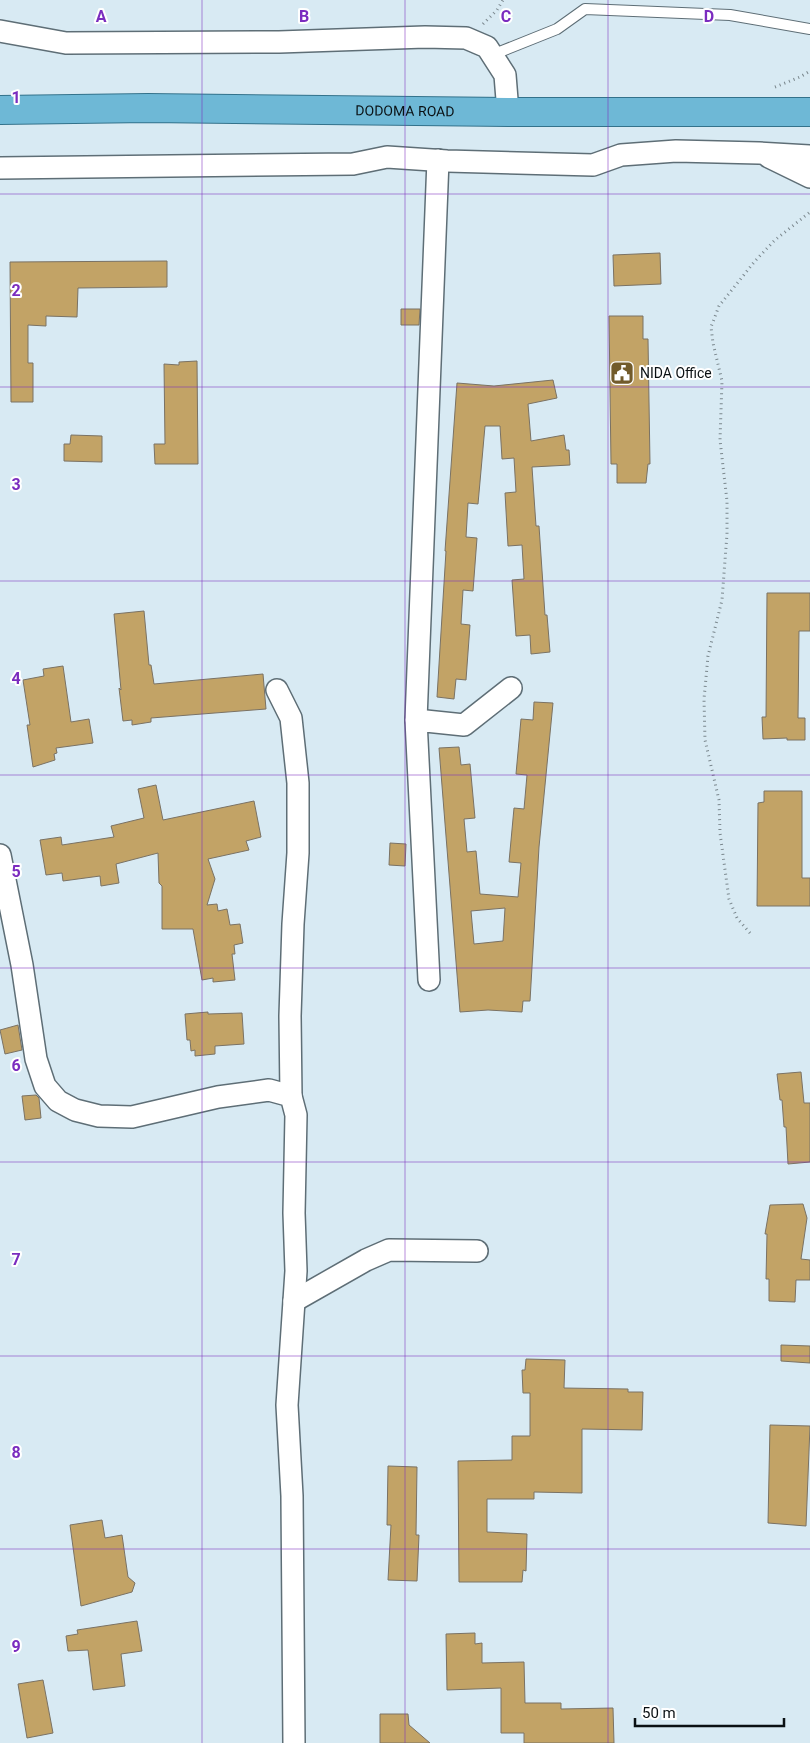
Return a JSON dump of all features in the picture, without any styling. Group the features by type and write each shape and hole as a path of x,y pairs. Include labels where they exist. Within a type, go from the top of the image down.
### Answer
{"highway":[{"name":"DODOMA ROAD","path":"0,110 148,108 508,112 810,112"}],"street":[{"path":"0,31 66,43 279,42 425,37 466,38 487,47 504,76 508,112"},
{"path":"0,168 353,164 387,157 593,165 621,155 676,152 810,156"},
{"path":"759,153 810,177"},
{"path":"429,980 416,720 438,160"},
{"path":"416,720 464,724 511,688"},
{"path":"276,690 291,718 298,782 298,853 293,924 290,1016 291,1096 296,1115 294,1213 296,1271 287,1405 292,1496 294,1743"},
{"path":"0,855 22,965 36,1059 46,1086 58,1101 75,1110 99,1116 132,1117 226,1096 269,1090 291,1096"},
{"path":"294,1301 366,1260 390,1250 477,1251"}],"lane":[{"path":"492,55 557,30 585,9 730,15 810,29"}],"path":[{"path":"466,38 497,10 503,0"},
{"path":"769,89 800,78 810,71"},
{"path":"750,933 736,918 729,899 720,833 719,800 705,740 704,699 708,656 722,600 727,534 727,501 720,440 722,381 711,327 719,306 755,261 775,240 810,212"}],"building":[{"path":"660,253 661,284 614,286 613,255"},
{"path":"167,261 167,287 78,288 77,317 46,316 46,326 28,325 28,363 33,363 33,402 11,402 10,262"},
{"path":"401,309 420,309 419,325 401,325"},
{"path":"609,316 643,316 643,339 648,339 650,464 648,464 646,483 617,483 617,464 611,464"},
{"path":"197,361 198,464 155,464 154,444 165,444 164,364 179,365 179,362"},
{"path":"553,380 557,398 528,404 531,441 564,435 566,450 569,450 570,465 532,467 536,526 539,526 545,615 547,615 550,652 531,654 530,635 516,636 512,580 524,579 522,545 508,546 505,493 516,492 514,458 502,459 500,426 485,426 478,504 468,503 466,537 477,538 473,591 463,590 461,624 470,625 466,680 456,679 454,699 437,697 457,383 494,386"},
{"path":"71,435 102,436 102,462 64,461 64,444 70,444"},
{"path":"767,593 810,593 810,631 799,631 798,718 805,718 805,740 787,740 787,738 763,739 762,717 766,717"},
{"path":"144,611 149,665 151,665 154,684 263,674 266,709 151,718 151,722 132,725 132,720 123,721 114,614"},
{"path":"63,666 71,722 89,719 93,743 56,748 55,760 33,767 27,725 30,725 23,680 44,676 43,669"},
{"path":"534,702 553,703 539,847 530,1001 523,1001 522,1012 488,1010 460,1012 439,748 459,747 461,765 470,764 475,818 464,819 467,852 476,851 480,894 518,897 521,863 509,862 514,808 524,809 527,775 516,774 521,719 533,720","holes":["505,908 503,941 474,944 471,911"]},
{"path":"156,785 163,820 254,801 261,837 246,841 249,850 208,859 215,879 207,905 217,904 218,911 227,909 230,925 240,924 243,943 234,945 235,954 232,954 235,980 213,982 213,978 202,980 193,929 162,929 162,886 159,883 158,853 116,864 119,883 101,886 100,876 63,881 62,873 46,875 40,840 61,837 62,845 114,837 111,826 144,818 138,789"},
{"path":"764,791 802,791 802,878 810,878 810,906 757,906 758,803 764,802"},
{"path":"390,843 406,844 405,866 389,865"},
{"path":"208,1012 208,1014 242,1013 244,1044 215,1046 215,1054 195,1056 195,1050 191,1051 190,1040 187,1040 185,1014"},
{"path":"18,1025 22,1050 5,1054 0,1030"},
{"path":"801,1072 804,1103 810,1103 810,1162 788,1164 786,1127 784,1127 782,1100 780,1100 777,1074"},
{"path":"36,1095 39,1098 41,1118 25,1120 22,1096"},
{"path":"803,1204 807,1218 801,1259 810,1260 810,1280 796,1280 795,1302 769,1301 769,1279 766,1279 767,1234 765,1234 770,1205"},
{"path":"781,1345 810,1346 810,1363 781,1361"},
{"path":"526,1359 565,1360 564,1388 628,1389 628,1392 643,1392 642,1430 582,1429 582,1493 534,1492 534,1499 487,1499 487,1532 527,1534 526,1571 523,1570 522,1582 459,1582 458,1461 512,1460 512,1436 530,1436 530,1393 523,1393 522,1370 525,1370"},
{"path":"770,1425 810,1426 806,1526 768,1523"},
{"path":"388,1466 417,1467 416,1535 419,1535 417,1581 388,1580 391,1525 387,1525"},
{"path":"102,1520 105,1538 122,1535 128,1577 135,1583 132,1592 81,1606 70,1525"},
{"path":"137,1621 142,1651 121,1654 125,1686 93,1690 88,1650 68,1651 66,1636 78,1634 77,1630"},
{"path":"475,1633 475,1644 482,1643 482,1663 524,1662 525,1703 561,1703 561,1709 613,1708 614,1743 524,1743 524,1733 501,1733 501,1688 447,1690 446,1634"},
{"path":"43,1680 53,1733 27,1738 18,1684"},
{"path":"380,1714 408,1714 409,1725 430,1743 380,1743"}],"place":[{"name":"NIDA Office","path":"622,373"}]}
